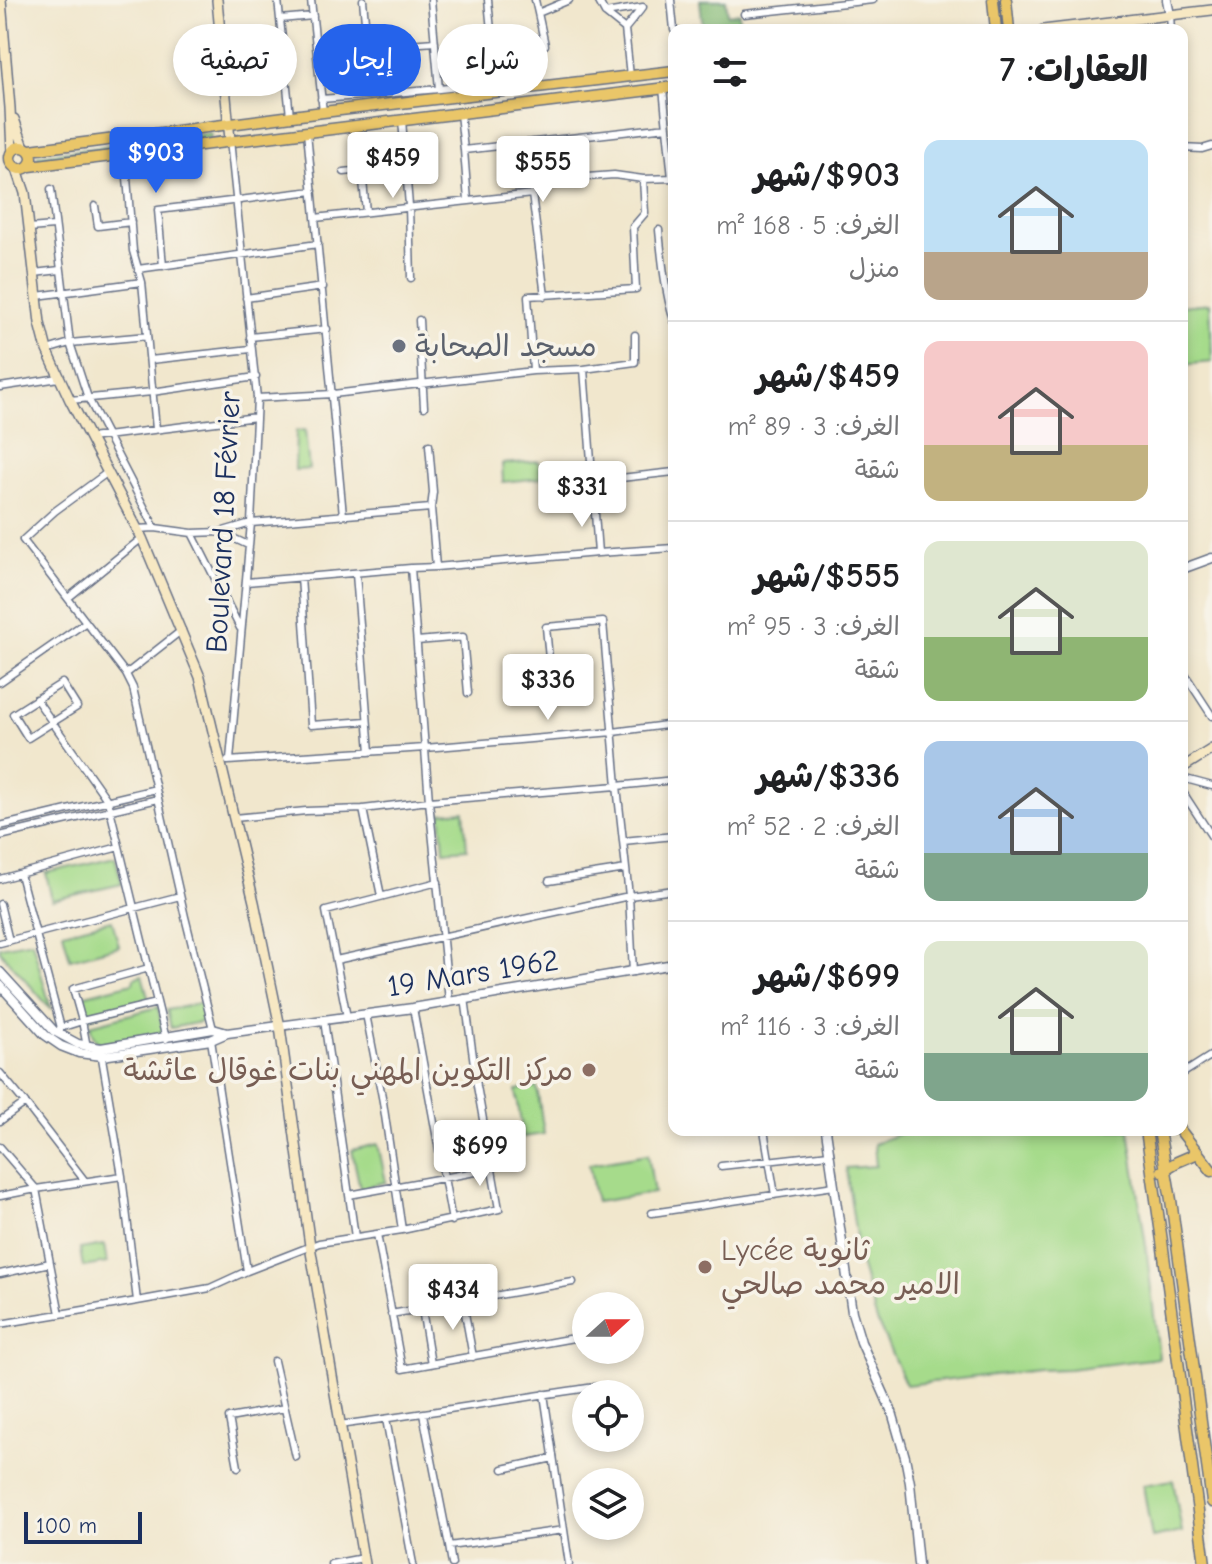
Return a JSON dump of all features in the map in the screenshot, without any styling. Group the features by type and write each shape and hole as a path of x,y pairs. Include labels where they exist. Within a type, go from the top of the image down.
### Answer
{"main road":[{"path":"1,0 16,162 25,193 40,323 47,350 140,534 182,630 200,677 225,761 234,818 280,1027 310,1246 363,1561"},
{"name":"Boulevard 18 Février","path":"217,0 230,140"},
{"path":"993,0 995,24"},
{"path":"1006,0 1008,24"},
{"path":"1094,24 1212,10"},
{"path":"548,83 668,72"},
{"path":"16,162 125,153 668,88"},
{"path":"16,162 17,148 440,96"},
{"path":"402,102 403,120"},
{"path":"0,168 33,158 10,108"},
{"path":"294,115 303,132"},
{"path":"1188,764 1212,749"},
{"path":"1147,1136 1205,1564"},
{"path":"1160,1136 1212,1502"},
{"path":"1183,1136 1193,1156 1212,1171"},
{"path":"1153,1181 1166,1169 1193,1156"},
{"path":"1169,1187 1177,1171 1193,1156"}],"street":[{"path":"278,0 294,115"},
{"path":"311,0 323,112"},
{"path":"363,0 365,24"},
{"path":"431,0 437,66"},
{"path":"488,0 490,24"},
{"path":"535,0 540,24"},
{"path":"538,13 569,0"},
{"path":"598,0 605,13 625,29 630,76"},
{"path":"671,0 673,24"},
{"path":"744,14 873,0"},
{"path":"1167,0 1171,24"},
{"path":"605,13 643,7 625,29"},
{"path":"280,19 313,16"},
{"path":"421,43 435,42"},
{"path":"321,99 359,96"},
{"path":"668,108 668,136"},
{"path":"460,113 468,201"},
{"path":"403,120 411,278"},
{"path":"464,150 667,127"},
{"path":"303,132 313,191 343,515"},
{"name":"Boulevard 18 Février","path":"225,761 242,632 257,398 230,140"},
{"path":"1188,148 1212,146"},
{"path":"125,153 133,251 142,282 156,429"},
{"path":"344,172 362,170 366,212"},
{"path":"545,296 532,194 537,185 547,180 614,175 668,178"},
{"path":"533,371 528,296 636,289 633,227 645,213 643,179"},
{"path":"51,189 70,343 88,398 155,528"},
{"path":"163,266 158,210 313,191"},
{"path":"315,218 532,194"},
{"path":"95,206 98,226 131,222"},
{"path":"29,228 54,226"},
{"path":"659,230 668,298"},
{"path":"138,269 318,244"},
{"path":"34,273 60,270"},
{"path":"37,296 142,282"},
{"path":"246,298 323,287"},
{"path":"419,320 424,407"},
{"path":"250,337 327,329"},
{"path":"257,398 333,394 635,362 635,335"},
{"path":"47,350 70,343 147,336"},
{"path":"150,360 251,349"},
{"path":"584,369 598,553"},
{"path":"70,400 256,377"},
{"path":"0,387 59,378"},
{"path":"90,438 256,417"},
{"path":"429,445 436,567"},
{"path":"108,472 55,511 23,540 126,674 135,695 213,1029"},
{"path":"594,481 668,473"},
{"path":"68,598 140,534 155,528 192,533 220,532 251,523 431,508"},
{"path":"220,532 248,545"},
{"path":"192,533 242,632"},
{"path":"246,582 668,548"},
{"path":"1188,567 1212,558"},
{"path":"411,568 429,801 449,1001"},
{"path":"356,574 370,752"},
{"path":"301,577 311,725 367,721"},
{"path":"0,682 86,622"},
{"path":"551,680 546,627 603,622 629,896 633,972"},
{"path":"126,674 182,630"},
{"path":"417,641 463,637 468,693"},
{"path":"1188,679 1212,716"},
{"path":"62,683 77,707 28,738 13,714 36,699 62,683"},
{"path":"36,699 108,801 167,1042"},
{"path":"225,761 425,748 668,725"},
{"path":"1188,780 1212,786"},
{"path":"234,818 668,781"},
{"path":"0,826 156,789"},
{"path":"0,836 158,799"},
{"path":"1188,800 1212,837"},
{"path":"363,809 381,896"},
{"path":"623,841 668,837"},
{"path":"0,879 119,847"},
{"path":"549,881 626,869"},
{"path":"20,874 36,934 53,1031"},
{"path":"347,1017 326,911 438,882"},
{"path":"336,960 629,896 668,891"},
{"path":"0,943 180,896"},
{"path":"0,904 9,941"},
{"name":"19 Mars 1962","path":"227,1033 413,1008 668,965"},
{"path":"88,1051 73,989 149,968"},
{"path":"0,972 53,1031 61,1046 101,1052 167,1042 211,1040 227,1033"},
{"path":"0,985 53,1031"},
{"path":"0,1324 210,1288 310,1246 452,1221 499,1209 465,998"},
{"path":"53,1031 157,1003"},
{"path":"413,1008 452,1221"},
{"path":"366,1014 402,1230"},
{"path":"324,1020 355,1237"},
{"path":"167,1042 213,1029 227,1033"},
{"path":"211,1040 247,1271"},
{"path":"101,1052 122,1176 137,1301"},
{"path":"1188,1070 1212,1055"},
{"path":"0,1073 85,1181"},
{"path":"0,1121 25,1103"},
{"path":"765,1136 775,1195"},
{"path":"827,1136 855,1322 892,1412 905,1457 918,1564"},
{"path":"0,1147 36,1189 60,1314"},
{"path":"721,1166 829,1154"},
{"path":"349,1195 492,1169"},
{"path":"0,1196 122,1176"},
{"path":"652,1213 834,1186"},
{"path":"377,1234 402,1369 572,1338"},
{"path":"0,1274 50,1263"},
{"path":"391,1314 573,1282"},
{"path":"463,1302 473,1357"},
{"path":"422,1309 431,1364"},
{"path":"274,1361 296,1457"},
{"path":"339,1425 572,1390"},
{"path":"544,1394 569,1564"},
{"path":"238,1467 229,1418 285,1408"},
{"path":"423,1414 452,1564"},
{"path":"386,1419 413,1564"},
{"path":"503,1469 553,1458"},
{"path":"449,1546 564,1530"},
{"path":"331,1564 363,1561"}],"green space":[{"path":"700,0 726,0 728,15 739,13 739,24 702,24"},
{"path":"210,133 211,138 38,163 38,155"},
{"path":"1210,303 1212,362 1188,364 1188,305"},
{"path":"305,430 309,469 295,470 296,431"},
{"path":"539,461 541,478 503,482 502,464"},
{"path":"464,811 467,849 444,851 441,813"},
{"path":"115,857 122,884 52,900 46,873"},
{"path":"112,920 119,946 70,959 63,932"},
{"path":"32,941 51,1009 0,951 0,947"},
{"path":"142,975 147,1002 88,1018 82,996 133,983 134,978"},
{"path":"203,1003 206,1021 171,1028 167,1010"},
{"path":"158,1007 164,1035 102,1044 93,1036 90,1025"},
{"path":"537,1087 544,1134 523,1137 516,1090"},
{"path":"893,1136 1130,1136 1159,1358 906,1385 877,1321 860,1264 846,1168 876,1166 874,1144"},
{"path":"378,1144 386,1182 360,1188 352,1150"},
{"path":"648,1154 654,1193 596,1202 589,1164"},
{"path":"104,1245 107,1263 83,1267 80,1249"},
{"path":"1173,1480 1182,1532 1152,1538 1143,1485"}],"place":[{"name":"مسجد الصحابة","path":"399,346"},
{"name":"مركز التكوين المهني بنات غوقال عائشة","path":"589,1070"},
{"name":"Lycée ثانوية الامير محمد صالحي","path":"705,1267"}]}
